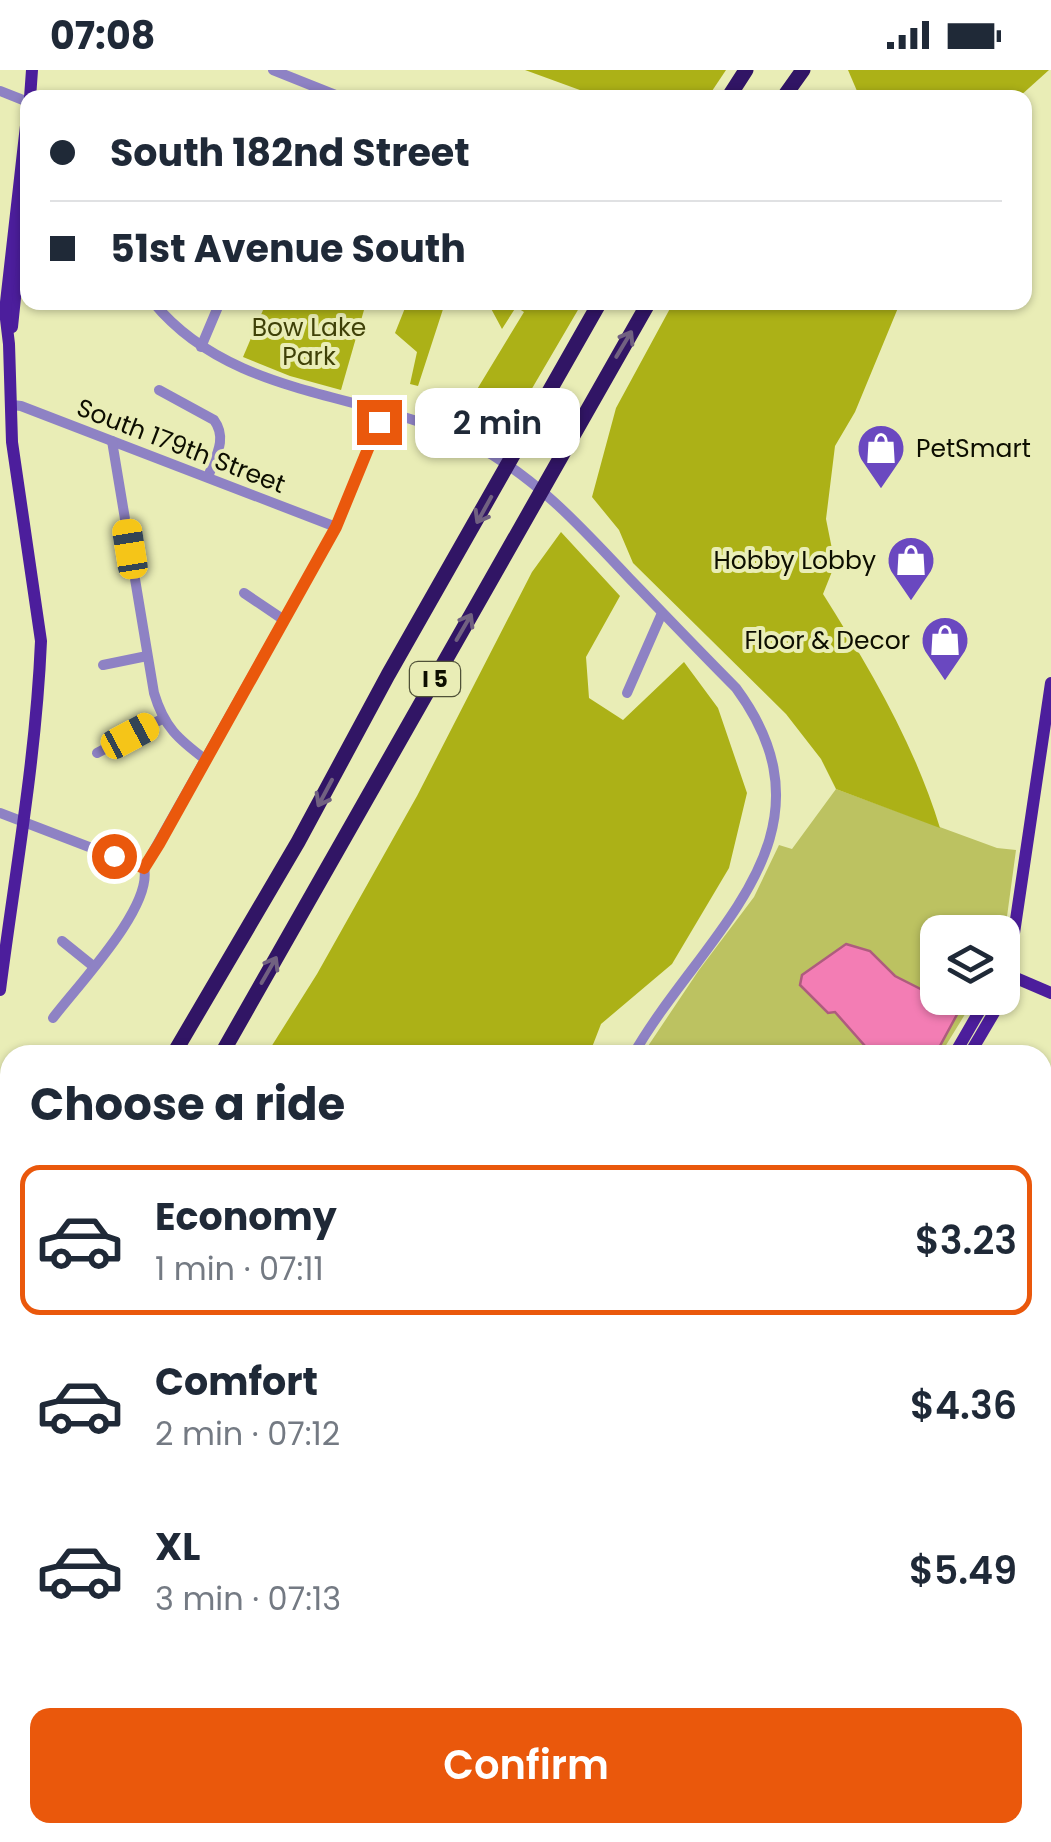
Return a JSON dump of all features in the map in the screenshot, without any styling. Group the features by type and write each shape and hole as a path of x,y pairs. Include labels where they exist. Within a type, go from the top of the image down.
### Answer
{"highway":[{"name":"I 5","path":"179,1045 298,842 595,310"},
{"name":"I 5","path":"227,1045 644,310"}],"main road":[{"path":"0,990 25,822 41,641 6,440 12,405 5,311 20,240"},
{"path":"1016,915 1051,684"},
{"path":"1020,982 1051,993"},
{"path":"960,1045 977,1015"},
{"path":"975,1045 993,1015"}],"street":[{"path":"273,70 324,90"},
{"path":"162,310 201,347 258,376 434,426 525,476 564,510 736,688 757,717 771,757 776,787 774,826 764,861 745,897 639,1045"},
{"path":"201,347 217,310"},
{"path":"158,390 214,420 220,428 222,439 208,477"},
{"name":"South 179th Street","path":"12,405 336,527"},
{"path":"53,1018 132,918 146,880 144,868 336,527 383,411"},
{"path":"112,441 147,656 162,718 178,738 206,760"},
{"path":"244,593 284,620"},
{"path":"626,693 662,613"},
{"path":"104,665 147,656"},
{"path":"97,753 162,718"},
{"path":"0,813 144,868"},
{"path":"62,942 93,966"}],"green space":[{"path":"525,70 726,70 713,90 580,90"},
{"path":"848,70 1049,70 1027,90 857,90"},
{"name":"Bow Lake Park","path":"263,310 364,310 341,390 290,376 243,357"},
{"path":"404,310 443,310 418,386 410,384 417,352 395,333"},
{"path":"492,310 514,310 502,329"},
{"path":"521,310 578,310 499,445 444,418 473,396 524,312"},
{"path":"669,310 897,310 855,412 835,446 826,519 835,564 823,594 904,736 940,828 836,789 821,759 786,714 633,563 619,530 592,497 616,408"},
{"path":"561,532 620,596 586,657 589,698 623,720 684,662 718,708 747,793 729,868 672,964 601,1024 593,1045 272,1045 417,796 532,572"},
{"path":"836,789 997,848 1016,850 1007,915 920,915 920,1015 965,1015 946,1045 649,1045 754,897 779,845 792,849"}],"shaded area":[{"path":"846,944 870,951 895,976 920,989 920,1015 957,1015 940,1045 864,1045 835,1012 828,1013 800,985 802,975"}],"place":[{"name":"PetSmart","path":"881,490"},
{"name":"Hobby Lobby","path":"911,602"},
{"name":"Floor & Decor","path":"945,682"}],"route":[{"path":"114,856 144,868 159,844 336,527 379,422"}]}
